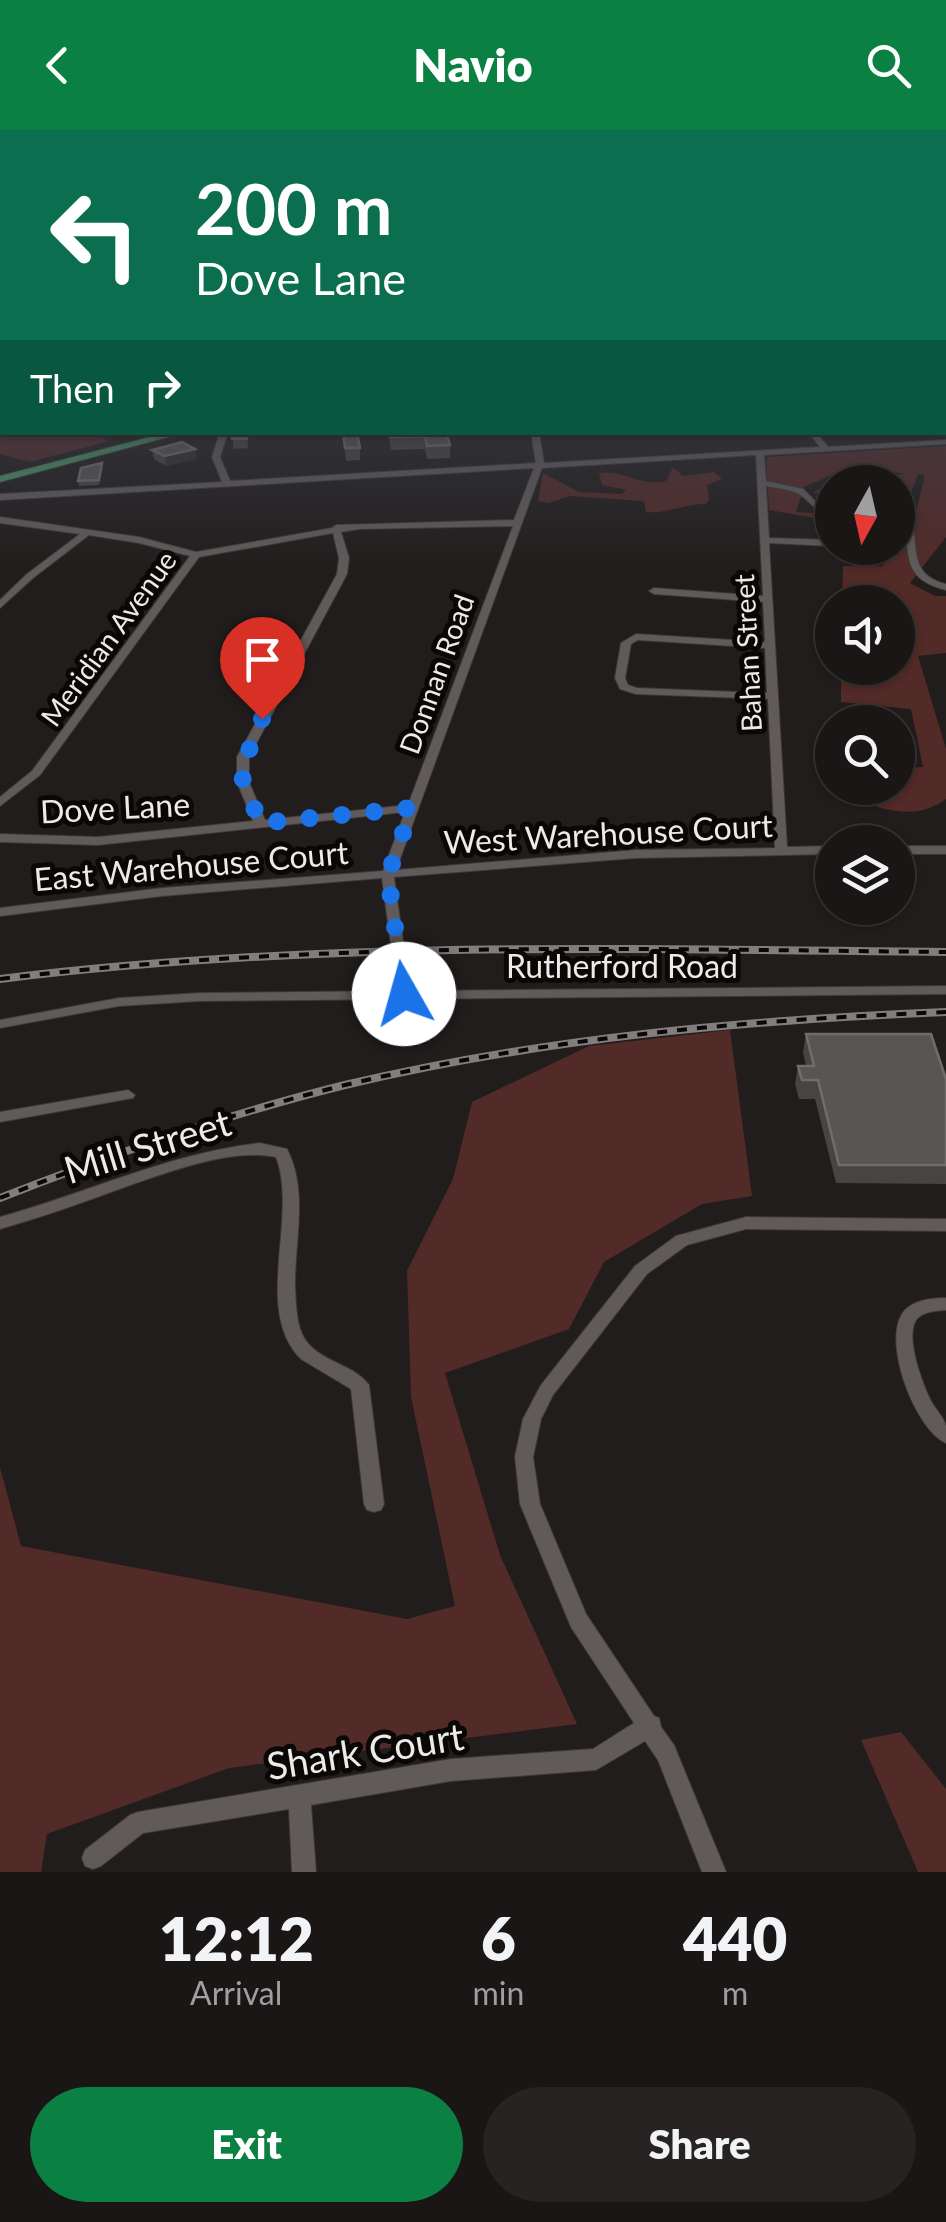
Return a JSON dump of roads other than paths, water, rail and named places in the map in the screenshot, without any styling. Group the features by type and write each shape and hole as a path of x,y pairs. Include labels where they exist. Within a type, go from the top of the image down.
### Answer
{"main road":[{"path":"0,479 170,435"}],"street":[{"path":"223,435 216,457 227,484"},
{"name":"Donnan Road","path":"404,994 388,875 538,466 535,435"},
{"path":"813,435 826,449"},
{"path":"921,435 928,443"},
{"path":"0,497 946,442"},
{"name":"Bahan Street","path":"760,453 781,850"},
{"path":"760,483 800,491 815,506"},
{"name":"Meridian Avenue","path":"0,520 140,540 196,555 36,773 0,803"},
{"path":"196,555 336,528 428,522 518,523"},
{"path":"260,823 243,782 243,757 342,574 344,558 336,528"},
{"path":"0,605 30,576 87,534"},
{"path":"763,540 815,543"},
{"path":"915,565 916,572 927,582 946,587"},
{"path":"654,591 767,599"},
{"path":"770,645 636,637 626,644 620,678 626,688 640,691 772,696"},
{"name":"Dove Lane","path":"0,838 98,841 412,808"},
{"name":"West Warehouse Court","path":"388,875 660,852 815,850"},
{"path":"915,850 946,850"},
{"name":"East Warehouse Court","path":"0,912 162,892 388,875"},
{"name":"Rutherford Road","path":"0,1024 76,1008 160,998 946,990"},
{"path":"0,1117 128,1095"},
{"name":"Mill Street","path":"0,1223 220,1153 258,1146 282,1153 292,1180 286,1230 291,1332 302,1349 360,1385 374,1504"},
{"path":"714,1872 650,1725 578,1620 530,1504 524,1457 540,1403 641,1270 682,1240 746,1223 946,1225"},
{"path":"946,1304 911,1314 905,1328 920,1405 946,1435"},
{"name":"Shark Court","path":"93,1858 138,1823 451,1770 596,1759 650,1725"},
{"path":"298,1794 304,1872"}],"railway":[{"path":"0,979 236,958 354,953 590,949 946,952"},
{"path":"0,1198 214,1122 301,1096 419,1069 644,1034 946,1012"}]}
